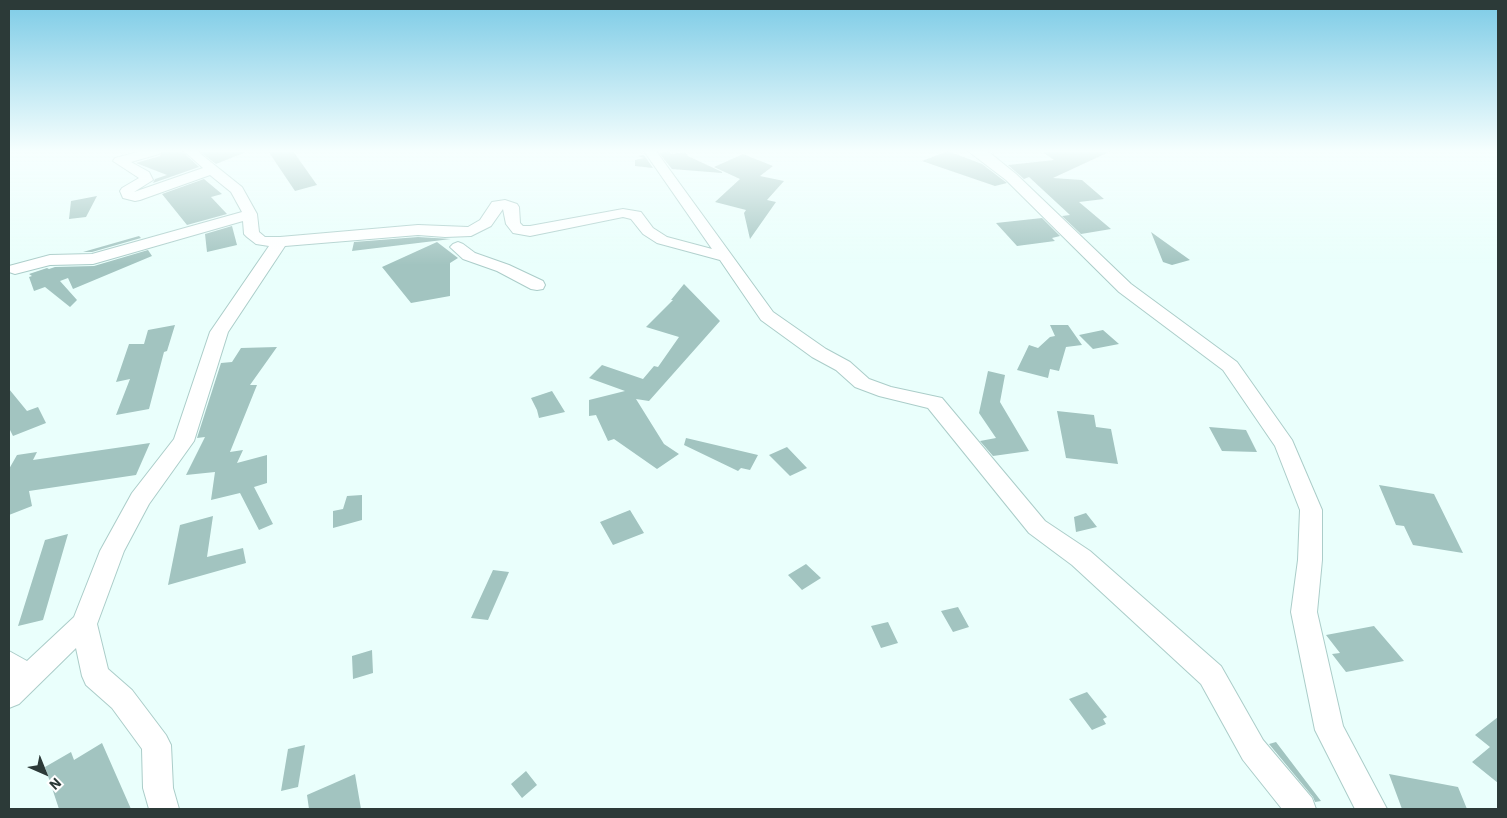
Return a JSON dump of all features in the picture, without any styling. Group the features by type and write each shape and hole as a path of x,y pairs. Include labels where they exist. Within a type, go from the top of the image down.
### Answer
{"street":[{"path":"129,189 127,191 128,195 135,197 156,189"},
{"path":"235,189 250,214 252,234 261,241 280,242 418,230 471,231 486,223 498,205 505,204 512,207 512,224 518,230 530,231 622,213 636,215 648,232 662,240 725,257"},
{"path":"677,189 767,316 819,353 843,366 862,383 886,392 935,403 1037,527 1081,558 1211,675 1253,750 1301,809"},
{"path":"1024,189 1125,288 1230,366 1285,445 1311,510 1310,560 1304,612 1330,730 1372,809"},
{"path":"15,269 50,260 93,259 250,214"},
{"path":"445,232 452,242 469,256 503,268 537,285"},
{"path":"15,678 84,624 112,551 136,508 184,441 219,332 280,242"},
{"path":"458,247 479,250 495,249"},
{"path":"84,624 96,676 122,699 156,745 158,788 164,809"}],"building":[{"path":"176,189 216,189 222,194 211,197 227,214 187,225 162,194"},
{"path":"729,189 777,189 767,200 776,202 750,239 744,213 746,210 715,202"},
{"path":"1042,189 1093,189 1104,199 1079,202 1111,229 1081,234 1062,216 1070,215"},
{"path":"97,196 86,217 69,219 71,201"},
{"path":"1042,218 1060,236 1052,238 1055,241 1017,246 996,223"},
{"path":"232,226 237,245 207,252 205,234"},
{"path":"1151,232 1190,260 1172,265 1163,262"},
{"path":"139,236 141,238 92,252 83,252"},
{"path":"418,237 451,239 352,251 354,242"},
{"path":"437,242 458,258 450,263 450,296 411,303 382,267"},
{"path":"148,250 152,256 73,289 68,278 60,281 77,300 70,307 45,287 34,291 29,277 32,276 29,274 47,268 94,266"},
{"path":"684,284 720,321 649,401 636,399 664,444 679,454 657,469 614,439 608,441 596,415 589,416 589,400 625,391 589,378 602,365 643,379 654,366 658,367 679,337 646,327 673,300 671,300"},
{"path":"175,325 167,351 164,352 149,409 116,415 130,379 116,382 129,344 144,344 148,330"},
{"path":"1050,325 1068,325 1082,345 1066,347 1059,371 1050,369 1048,378 1017,370 1029,345 1038,348 1050,337 1055,336"},
{"path":"1103,330 1119,344 1093,349 1079,335"},
{"path":"277,347 250,385 257,385 230,452 243,450 237,463 267,455 267,483 254,487 273,524 259,530 240,493 211,500 215,472 186,475 205,437 197,438 221,363 232,362 241,348"},
{"path":"988,371 1005,375 1000,402 1029,451 993,456 980,441 996,438 979,413"},
{"path":"9,389 27,411 38,407 46,423 13,436 9,428"},
{"path":"552,391 565,412 539,418 531,398"},
{"path":"1057,411 1094,415 1096,427 1111,429 1118,464 1066,458"},
{"path":"1209,427 1246,430 1257,452 1222,451"},
{"path":"686,438 758,455 750,470 741,468 738,471 684,445"},
{"path":"150,443 136,475 29,491 32,506 9,515 9,469 17,455 37,452 33,460"},
{"path":"787,447 807,468 790,476 769,455"},
{"path":"1379,485 1434,494 1463,553 1413,545 1404,526 1396,525"},
{"path":"362,495 362,520 333,528 333,511 343,509 347,496"},
{"path":"630,510 644,533 613,545 600,522"},
{"path":"1086,513 1097,527 1076,532 1074,517"},
{"path":"213,516 207,557 243,548 246,563 168,585 180,525"},
{"path":"68,534 43,620 18,626 45,540"},
{"path":"806,564 821,578 802,590 788,575"},
{"path":"493,570 509,572 488,620 471,618"},
{"path":"958,607 969,627 953,632 941,611"},
{"path":"888,622 898,643 881,648 871,626"},
{"path":"1374,626 1404,661 1346,672 1332,654 1340,653 1326,635"},
{"path":"372,650 373,673 353,679 352,656"},
{"path":"1087,692 1107,717 1103,719 1106,724 1092,730 1069,699"},
{"path":"1498,717 1498,783 1472,762 1490,747 1475,735"},
{"path":"1276,742 1321,801 1315,802 1313,797 1269,744"},
{"path":"102,743 131,809 59,809 45,767 71,752 74,760"},
{"path":"305,745 298,787 281,791 288,749"},
{"path":"526,771 537,785 522,798 511,784"},
{"path":"355,774 361,809 309,809 307,795"},
{"path":"1389,774 1458,787 1467,809 1402,809"}]}
